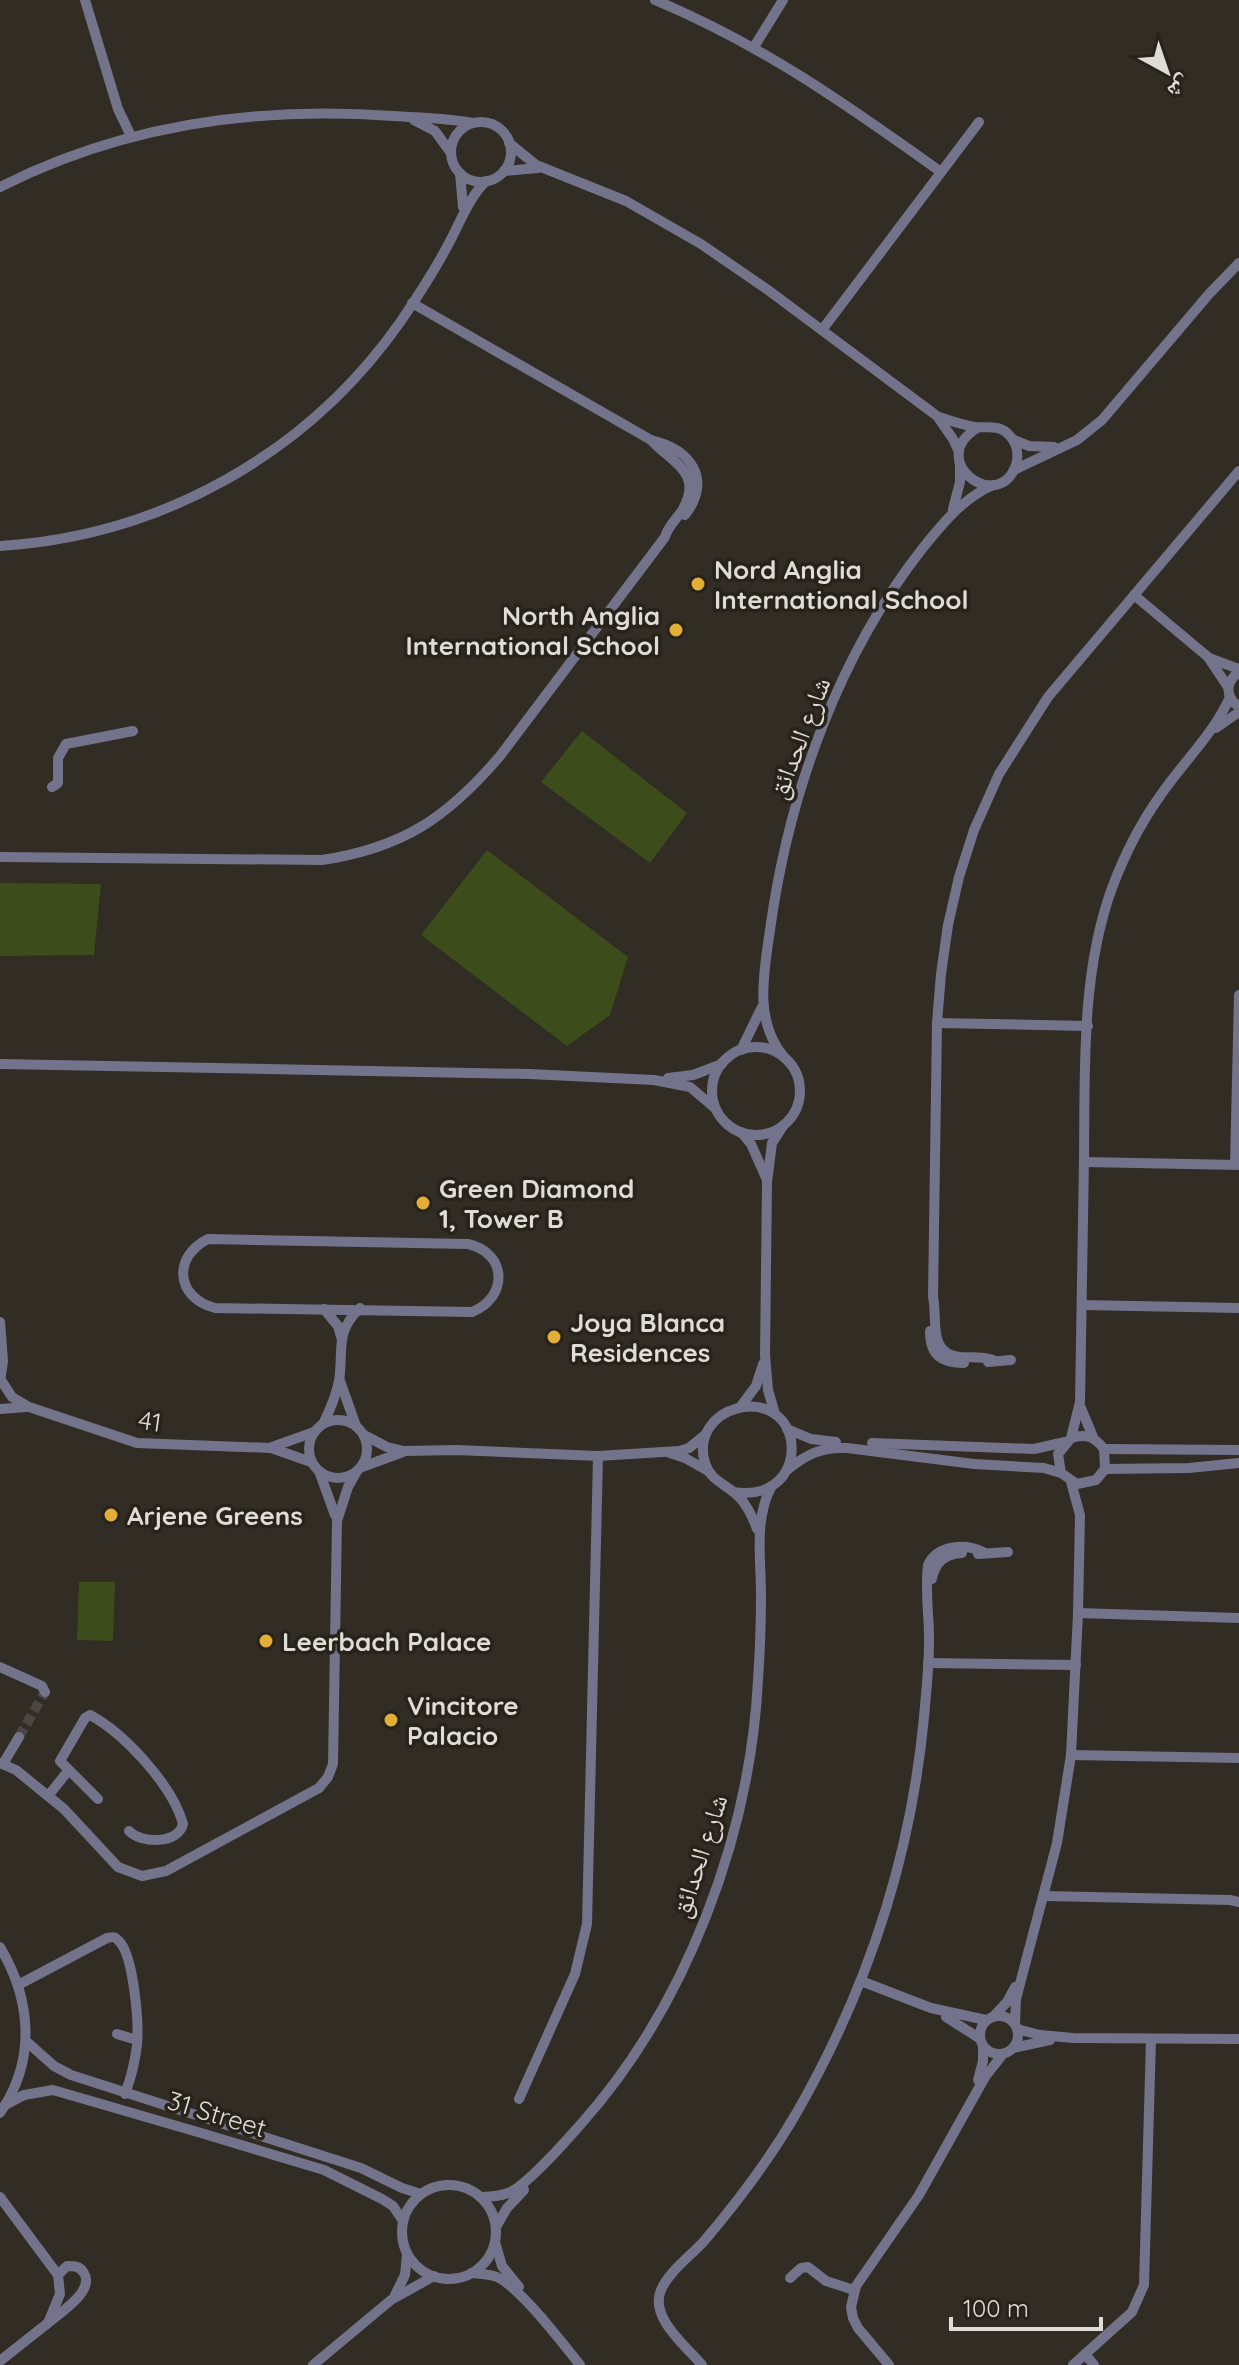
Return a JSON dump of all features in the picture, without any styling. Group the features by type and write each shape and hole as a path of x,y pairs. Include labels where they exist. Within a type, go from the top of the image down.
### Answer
{"street":[{"path":"85,0 127,137"},
{"path":"655,0 754,47 824,89 941,172"},
{"path":"754,47 783,0"},
{"path":"0,187 48,164 127,137 189,123 340,114 429,117 492,124 503,132 509,143 544,169 606,192 666,223 746,274 937,416 959,452"},
{"path":"400,117 419,121 435,131 451,153"},
{"path":"822,330 979,122"},
{"path":"472,123 458,133 452,143 452,162 460,173 472,180 486,181"},
{"path":"504,171 510,157 509,143"},
{"path":"0,546 55,540 126,524 179,504 237,475 326,408 382,347 442,256 471,198 486,181 504,171 524,167 544,169"},
{"path":"460,173 464,201 461,219"},
{"path":"951,514 970,497 1005,480 1014,470 1064,446 1102,420 1239,263"},
{"path":"0,857 305,861 370,852 406,836 444,813 472,790 665,537 672,533 692,506 698,491 697,475 683,455 651,440 412,303"},
{"path":"937,416 979,427 996,427 1029,446 1064,446"},
{"path":"951,514 960,482 959,452 962,441 979,427"},
{"path":"1014,440 1017,450 1014,470"},
{"path":"960,465 975,482 993,485"},
{"path":"1011,1360 954,1356 940,1348 936,1338 933,1297 937,1023 950,913 959,877 986,802 1014,748 1048,697 1239,471"},
{"name":"شارع الحدائق","path":"762,1006 776,892 799,794 816,746 845,677 881,610 908,567 951,514"},
{"path":"1134,595 1208,657 1239,670 1233,676 1209,735"},
{"path":"1061,1473 1057,1460 1068,1440 1080,1402 1088,1026 1094,956 1101,922 1141,826 1159,796 1209,735 1239,709 1208,657"},
{"path":"52,787 58,783 58,758 66,744 133,731"},
{"path":"1084,1162 1237,1164 1239,995"},
{"path":"654,1080 693,1075 722,1064 741,1050 762,1006"},
{"path":"762,1006 771,1038 796,1071 801,1088 798,1106 772,1143 767,1182 765,1355 768,1390 775,1414 787,1429 792,1448 787,1470"},
{"path":"937,1023 1088,1026"},
{"path":"741,1050 768,1048 784,1057"},
{"path":"0,1064 529,1074 654,1080 690,1087 716,1109 723,1121 741,1132 751,1144 767,1182"},
{"path":"716,1109 713,1083 722,1064"},
{"path":"741,1132 759,1135 783,1126"},
{"path":"208,1239 219,1239 468,1244 484,1250 497,1268 496,1291 482,1308 472,1312 360,1308 215,1308 193,1298 183,1277 184,1265 198,1245 208,1239"},
{"path":"1082,1305 1239,1308"},
{"path":"323,1424 339,1379 341,1337 345,1326 360,1308"},
{"path":"324,1309 338,1326 341,1337"},
{"path":"0,1322 3,1341 0,1381"},
{"path":"741,1406 756,1386 765,1355"},
{"path":"19,1737 2,1764 16,1770 48,1796 88,1833 118,1867 142,1876 166,1871 319,1788 333,1764 337,1521 341,1503 367,1452 339,1379"},
{"name":"41","path":"0,1381 12,1397 29,1407 137,1443 271,1448"},
{"path":"1080,1402 1093,1437 1104,1449 1105,1469"},
{"path":"271,1448 314,1432 323,1424 340,1420 387,1447 404,1451 598,1456 668,1453 689,1448 705,1435 723,1413 741,1406 759,1407 775,1414"},
{"name":"41","path":"0,1409 29,1407"},
{"path":"787,1429 827,1442 1034,1449 1085,1435 1093,1437"},
{"path":"311,1462 309,1446 314,1432"},
{"path":"705,1435 703,1453 708,1471"},
{"path":"733,1492 759,1492 771,1487 807,1455 829,1447 888,1451 974,1464 1035,1467 1061,1473 1071,1482 1080,1515"},
{"path":"271,1448 311,1462 319,1471 337,1521"},
{"path":"1104,1449 1239,1450"},
{"path":"319,1471 338,1478 404,1451"},
{"path":"668,1453 685,1458 708,1471 722,1486 733,1492 750,1513 760,1539"},
{"path":"519,2099 575,1974 587,1924 598,1456"},
{"path":"1013,2048 1018,2037 1015,2005 1057,1843 1071,1755 1080,1515 1089,1483 1105,1469 1189,1468 1239,1463"},
{"path":"1071,1482 1089,1483"},
{"name":"شارع الحدائق","path":"561,2146 611,2086 656,2016 698,1933 721,1875 745,1786 753,1731 760,1639 760,1539 762,1512 771,1487"},
{"path":"702,2365 660,2313 660,2292 735,2203 789,2124 828,2054 861,1981 890,1896 912,1806 928,1663 927,1571 933,1556 947,1548 1008,1552"},
{"path":"1078,1613 1239,1618"},
{"path":"928,1663 1076,1665"},
{"path":"0,1667 42,1686 45,1692"},
{"path":"98,1799 68,1771 61,1763 60,1756 88,1716 93,1716 126,1742 156,1777 183,1824 181,1831 174,1836 150,1840 138,1838 129,1831"},
{"path":"1071,1755 1239,1758"},
{"path":"48,1796 68,1771"},
{"path":"1045,1896 1236,1900"},
{"path":"18,1985 107,1938 114,1937 122,1944 136,2005 137,2040 135,2063 125,2094"},
{"path":"0,1947 18,1985 27,2042 21,2075 3,2109"},
{"path":"968,2108 982,2068 981,2028 1007,2002 1024,1968"},
{"path":"861,1981 931,2008 1008,2018 1016,2026 1040,2035 1239,2039"},
{"path":"931,2008 981,2042 993,2054 1003,2054"},
{"path":"117,2034 137,2040"},
{"path":"889,2365 858,2328 851,2307 854,2290 932,2174 989,2071 1003,2054 1030,2043 1073,2038"},
{"path":"1073,2365 1132,2312 1144,2285 1151,2039"},
{"name":"31 Street","path":"27,2042 54,2066 125,2094 305,2149 361,2168 421,2194"},
{"name":"31 Street","path":"3,2109 24,2095 53,2090 157,2119 324,2170 393,2206 403,2221"},
{"path":"481,2197 513,2191 561,2146"},
{"path":"496,2227 507,2208 555,2158 561,2146"},
{"path":"472,2273 489,2257 495,2242 496,2227 491,2210 481,2197 455,2185 437,2186 421,2194 410,2204 403,2221 402,2237 407,2254 418,2268 434,2276 455,2278 472,2273 504,2281 541,2317 580,2365"},
{"path":"0,2197 58,2275 60,2294 48,2323"},
{"path":"495,2242 502,2266 539,2310 541,2317"},
{"path":"391,2300 403,2282 407,2254"},
{"path":"0,2361 82,2293 86,2283 84,2272 74,2266 61,2270 58,2275"},
{"path":"790,2278 801,2268 808,2267 826,2281 854,2290"},
{"path":"313,2365 391,2300 434,2276"},
{"path":"1085,2354 1094,2365"}],"green space":[{"path":"582,731 687,813 650,863 541,782"},
{"path":"487,850 628,957 610,1015 567,1046 421,935"},
{"path":"0,883 101,884 94,955 0,956"},
{"path":"79,1582 115,1582 113,1641 77,1640"}],"tunnel":[{"path":"19,1737 45,1692"}],"place":[{"name":"Nord Anglia International School","path":"698,584"},
{"name":"North Anglia International School","path":"676,630"},
{"name":"Green Diamond 1, Tower B","path":"423,1203"},
{"name":"Joya Blanca Residences","path":"554,1337"},
{"name":"Arjene Greens","path":"111,1515"},
{"name":"Leerbach Palace","path":"266,1641"},
{"name":"Vincitore Palacio","path":"391,1720"}]}
